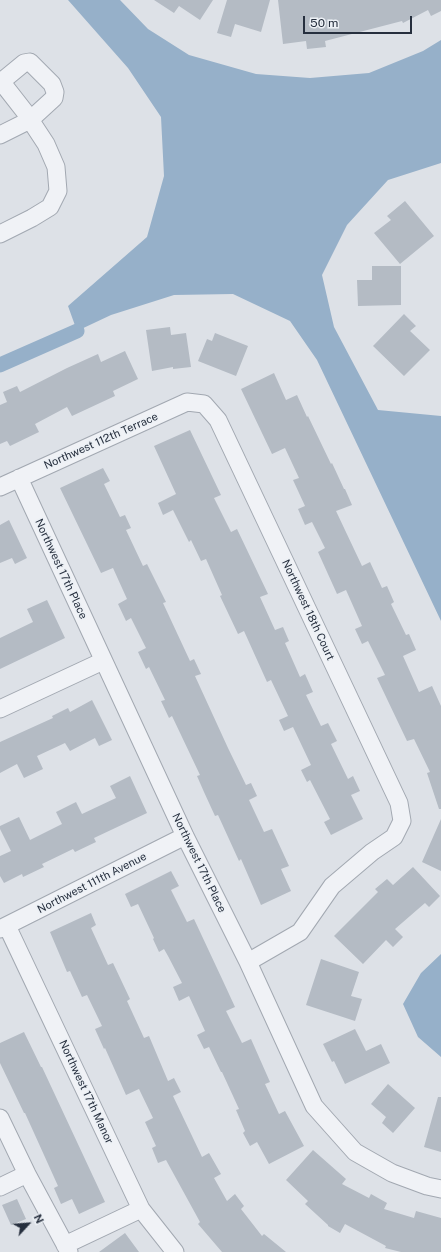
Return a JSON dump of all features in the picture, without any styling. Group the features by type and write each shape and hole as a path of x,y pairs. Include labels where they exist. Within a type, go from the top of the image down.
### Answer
{"street":[{"path":"0,135 30,120 54,98 55,92 52,84 30,62 24,63 1,81 30,120 46,144 56,168 58,191 50,207 0,234"},
{"name":"Northwest 112th Terrace","path":"0,486 187,402 204,404"},
{"name":"Northwest 18th Court","path":"204,404 218,420 225,434 399,803 402,821 394,837 372,852 332,886 300,932 248,962"},
{"name":"Northwest 17th Place","path":"19,478 185,836 248,962 314,1106 355,1152 392,1173 427,1186 441,1189"},
{"path":"0,709 103,661"},
{"name":"Northwest 111th Avenue","path":"3,927 185,836"},
{"name":"Northwest 17th Manor","path":"3,927 141,1209 175,1252"},
{"path":"0,1118 27,1174 67,1248 141,1209"},
{"path":"0,1187 27,1174"}],"water":[{"path":"68,0 120,0 148,29 189,55 256,74 310,78 369,73 423,51 441,40 441,163 388,180 347,225 322,275 334,327 378,410 441,416 441,621 317,360 290,321 233,294 174,295 111,315 77,331 68,306 147,237 164,176 161,117 128,68"},
{"path":"441,954 441,1057 418,1037 403,1004 421,973"}],"building":[{"path":"154,0 213,0 200,20 179,6 174,13"},
{"path":"227,0 270,0 261,32 235,24 231,37 217,33"},
{"path":"278,0 441,0 441,11 431,16 428,10 403,23 402,21 325,41 326,47 307,49 306,41 283,44"},
{"path":"405,201 434,236 400,264 374,233 391,220 387,216"},
{"path":"372,266 401,266 401,305 358,306 357,280 372,280"},
{"path":"404,314 416,326 410,331 430,350 404,376 373,346"},
{"path":"170,327 171,335 186,333 191,367 173,369 173,367 152,371 146,330"},
{"path":"215,333 248,346 236,376 198,361 207,339 212,341"},
{"path":"125,351 138,379 113,391 115,396 72,416 67,407 35,424 39,432 10,446 7,441 0,444 0,405 7,402 3,392 17,386 20,392 98,354 101,362"},
{"path":"274,373 286,400 297,395 345,489 352,505 336,511 362,566 370,562 382,588 387,586 394,602 391,604 406,635 409,634 416,650 403,656 419,692 432,686 441,706 441,809 439,809 427,773 430,772 414,739 407,741 377,678 385,675 368,641 362,644 355,629 362,626 346,590 337,594 318,552 325,548 312,522 305,525 298,509 305,506 293,480 299,478 285,448 272,454 241,389"},
{"path":"190,430 221,495 214,498 231,532 237,529 268,594 260,597 275,630 283,627 289,641 285,643 300,677 305,674 313,692 306,695 321,726 328,723 337,741 331,744 348,779 353,776 360,791 351,795 363,819 331,835 324,822 330,819 310,780 307,782 301,770 311,765 293,727 284,731 279,720 288,716 271,680 267,682 244,631 238,634 220,596 222,595 206,559 201,561 191,540 189,542 173,510 163,515 158,503 176,494 154,446"},
{"path":"103,468 110,481 104,484 120,517 125,515 131,528 126,530 143,566 147,564 166,602 163,603 190,661 194,659 201,674 195,676 228,748 246,785 251,783 257,796 249,800 264,832 272,829 289,866 281,869 291,891 261,905 241,859 239,861 218,815 215,816 197,776 200,775 172,716 169,718 161,701 165,700 149,667 146,669 138,652 146,648 131,618 126,621 118,604 127,599 113,568 101,573 60,488"},
{"path":"9,520 27,558 15,564 12,558 0,563 0,525"},
{"path":"47,600 65,638 0,669 0,638 33,622 27,609"},
{"path":"92,700 112,740 99,746 95,738 70,751 65,743 37,756 43,769 24,778 17,764 0,773 0,742 53,718 52,716 68,708 70,712"},
{"path":"130,776 147,813 94,838 96,842 75,852 73,849 42,864 44,867 23,877 22,874 4,883 0,876 0,856 11,851 0,829 0,826 19,817 30,840 62,824 56,812 76,802 82,814 116,798 110,786"},
{"path":"441,819 441,871 422,862"},
{"path":"413,867 440,896 429,907 425,903 395,929 403,937 393,947 386,940 363,964 334,936 378,892 375,889 387,879 393,885"},
{"path":"171,871 179,886 171,890 187,922 194,919 235,1007 226,1011 242,1043 251,1039 270,1082 265,1084 279,1114 285,1111 304,1146 269,1164 257,1142 250,1146 243,1133 245,1131 236,1110 239,1109 222,1072 209,1047 204,1049 197,1035 205,1031 189,996 179,1001 173,987 182,983 168,956 164,949 159,952 138,904 131,907 125,894"},
{"path":"91,913 96,925 91,928 108,965 113,963 130,999 127,1001 144,1038 149,1036 168,1081 174,1078 181,1092 173,1096 202,1157 209,1153 221,1174 214,1178 227,1201 235,1194 244,1206 241,1209 262,1236 264,1234 286,1252 222,1252 198,1224 200,1222 166,1160 158,1163 152,1148 156,1146 145,1122 153,1118 139,1089 126,1095 95,1029 102,1026 87,995 82,997 70,971 67,972 50,932"},
{"path":"321,959 359,972 351,996 362,999 355,1021 306,1005"},
{"path":"355,1029 366,1051 381,1044 390,1063 345,1084 334,1061 332,1062 323,1044"},
{"path":"24,1032 105,1202 79,1214 72,1199 61,1204 54,1188 58,1186 25,1113 0,1063 0,1043"},
{"path":"388,1084 415,1108 393,1133 382,1123 386,1117 371,1104"},
{"path":"438,1097 441,1097 441,1152 424,1147"},
{"path":"313,1150 346,1179 342,1184 369,1198 371,1194 387,1203 384,1209 414,1218 416,1211 441,1218 441,1252 401,1252 385,1248 386,1246 345,1224 340,1233 328,1226 305,1204 308,1201 286,1180"},
{"path":"17,1199 26,1219 11,1225 2,1205"},
{"path":"125,1233 139,1252 99,1252"}],"waterway":[{"path":"0,365 77,331"}]}
